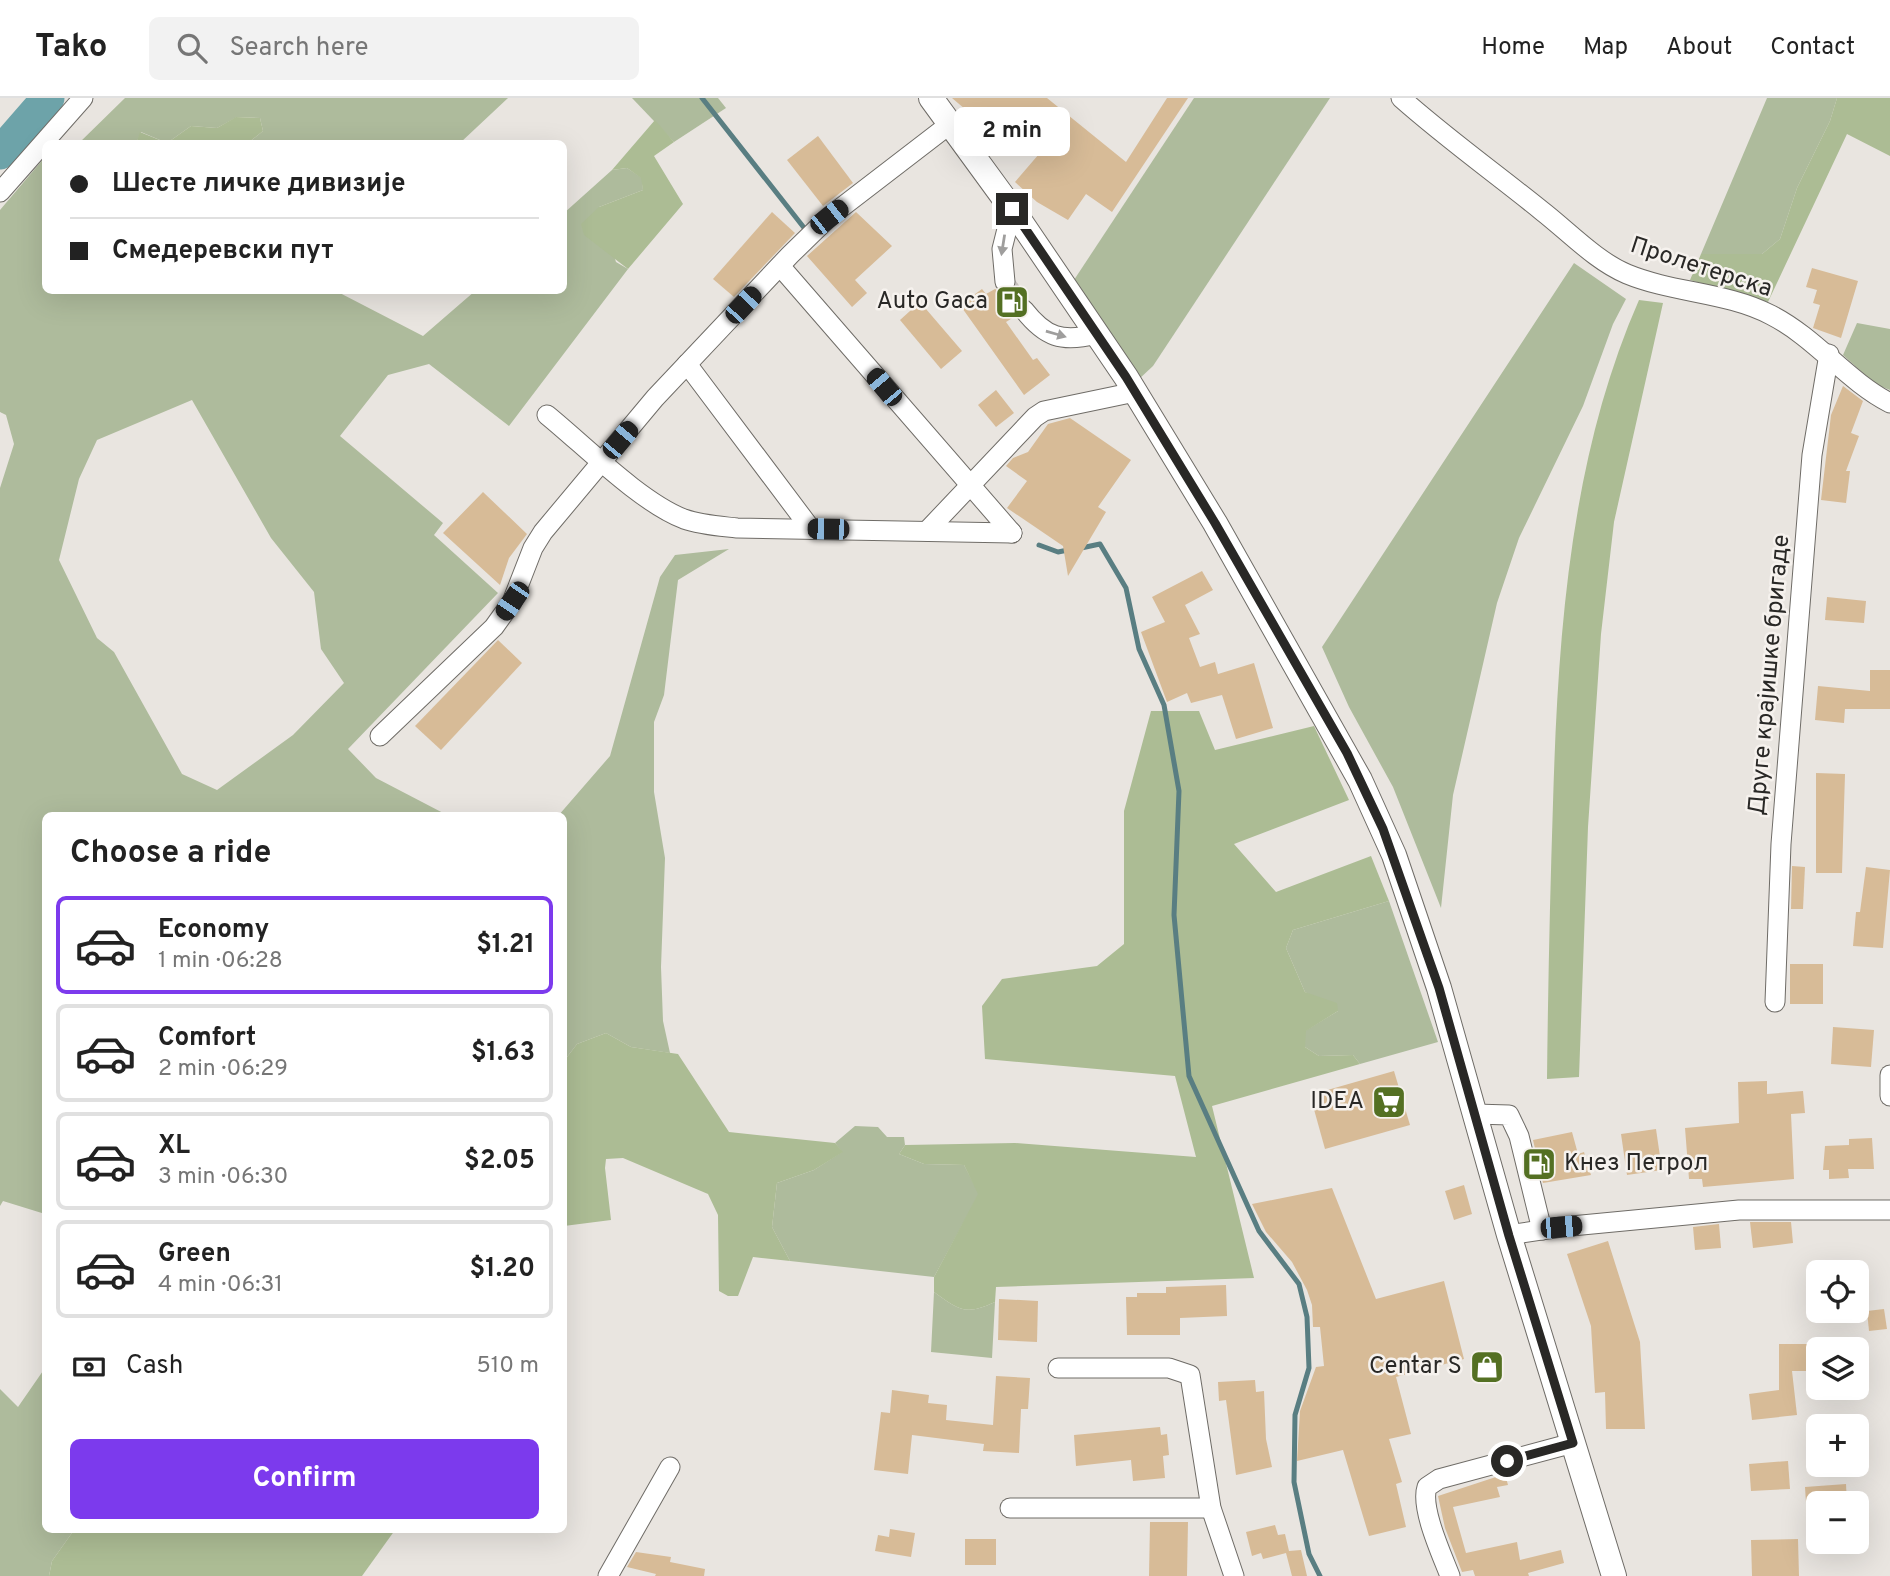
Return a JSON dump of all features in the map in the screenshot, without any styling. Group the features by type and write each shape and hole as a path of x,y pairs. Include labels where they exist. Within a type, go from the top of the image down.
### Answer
{"main road":[{"path":"931,98 1012,209 1135,392 1215,523 1360,780 1405,884 1439,988 1509,1236 1614,1576"}],"street":[{"path":"46,140 83,98"},
{"name":"Пролетерска","path":"1401,98 1445,137 1606,262 1646,281 1732,301 1770,314 1829,354 1859,383 1890,403"},
{"path":"380,736 495,627 512,601 538,540 687,364 829,217 950,124"},
{"path":"0,192 42,144"},
{"path":"1005,282 1002,249 1012,209"},
{"path":"547,415 652,501 684,519 737,528 1012,533 970,488 780,266"},
{"path":"1024,310 1039,328 1048,333 1070,338 1096,334"},
{"name":"Друге крајишке бригаде","path":"1775,1002 1781,844 1812,455 1829,354"},
{"path":"687,364 811,529"},
{"path":"927,531 1034,417 1044,411 1135,392"},
{"path":"1890,1074 1890,1096"},
{"path":"1475,1114 1509,1115 1519,1136 1542,1230"},
{"path":"1509,1236 1542,1230 1739,1210 1890,1210"},
{"path":"1058,1368 1169,1368 1190,1375 1211,1508 1234,1576"},
{"path":"1450,1576 1430,1519 1425,1499 1427,1487 1439,1479 1573,1443"},
{"path":"608,1576 670,1467"},
{"path":"1010,1508 1211,1508"}],"green space":[{"path":"125,98 508,98 463,140 252,140 263,131 260,118 237,117 217,128 191,126 171,140 160,140 141,132 137,140 82,140"},
{"path":"632,98 718,98 726,108 674,142"},
{"path":"1194,98 1330,98 1153,366 1138,380 1072,283"},
{"path":"1767,98 1837,98 1830,121 1797,188 1780,239 1762,254 1701,254"},
{"path":"1837,98 1890,98 1890,156 1847,134 1768,302 1690,280 1701,254 1762,254 1780,239 1797,188 1830,121"},
{"path":"236,117 260,118 263,131 252,140 171,140 191,126 217,128"},
{"path":"655,120 674,142 654,156 683,204 628,269 584,235 581,224 599,207 643,190 641,178 627,168 612,170"},
{"path":"140,132 160,140 137,140"},
{"path":"42,161 42,294 342,294 423,336 472,294 567,294 567,210 612,170 627,168 642,178 643,190 599,207 616,262 628,269 509,426 429,364 388,375 340,436 443,523 434,535 498,593 348,749 376,778 441,812 42,812 42,1213 3,1201 0,1206 0,488 14,444 6,415 0,412 0,210","holes":["192,400 271,538 314,592 321,649 344,683 293,735 217,790 182,774 114,652 97,638 59,560 79,479 97,440"]},
{"path":"1574,263 1626,299 1613,324 1583,406 1519,538 1497,603 1453,795 1441,908 1393,787 1349,707 1322,647"},
{"path":"1639,300 1663,303 1614,522 1601,634 1588,827 1579,1077 1547,1079 1555,739 1564,611 1572,547 1597,421"},
{"path":"1857,323 1890,329 1890,390 1875,384 1843,355"},
{"path":"729,549 678,580 664,695 654,722 654,792 665,858 661,967 663,1021 670,1053 631,1047 606,1033 577,1044 567,1057 567,812 561,812 610,756 660,577 675,555"},
{"path":"1151,711 1199,711 1215,750 1314,726 1349,800 1234,844 1276,892 1371,856 1389,901 1293,930 1286,948 1305,992 1337,1003 1338,1011 1306,1031 1305,1047 1319,1056 1353,1055 1360,1064 1212,1106 1254,1278 996,1287 995,1302 969,1310 956,1307 934,1292 934,1277 978,1194 964,1165 924,1164 899,1154 905,1145 1015,1143 1196,1157 1175,1076 985,1059 982,1006 1002,979 1097,966 1124,944 1124,811"},
{"path":"1389,901 1438,1042 1360,1064 1353,1055 1319,1056 1305,1047 1305,1031 1338,1011 1305,992 1286,948 1293,930"},
{"path":"606,1033 631,1047 678,1054 729,1132 835,1143 843,1152 814,1170 777,1183 772,1227 790,1261 753,1257 738,1296 728,1296 719,1291 718,1215 708,1194 623,1158 606,1159 611,1220 567,1226 567,1057 577,1044"},
{"path":"855,1126 878,1127 887,1137 904,1137 905,1145 899,1154 924,1164 964,1165 979,1194 934,1277 790,1261 772,1227 777,1183 814,1170 842,1152 835,1143"},
{"path":"934,1292 956,1307 969,1310 995,1302 992,1358 931,1352"},
{"path":"42,1372 42,1533 72,1533 52,1561 49,1576 0,1576 0,1389 18,1407"},
{"path":"72,1533 393,1533 362,1576 49,1576 52,1561"}],"building":[{"path":"952,98 1047,98 1126,162 1167,98 1188,98 1112,212 1086,194 1068,220 1037,202 1015,182 1039,154 1001,121 992,132"},
{"path":"818,136 853,183 823,206 787,160"},
{"path":"772,212 795,233 734,297 713,279"},
{"path":"856,212 892,246 855,280 867,293 852,307 807,256"},
{"path":"1812,268 1858,281 1841,338 1813,328 1820,305 1813,303 1817,290 1806,287"},
{"path":"1017,283 1028,298 1016,301 1012,307 1014,317 1006,322 1033,360 1037,358 1050,375 1024,395 960,305 982,289 986,294 995,289 1007,294 1013,292"},
{"path":"920,302 962,351 941,369 900,320"},
{"path":"1843,386 1863,401 1851,433 1859,436 1846,471 1850,471 1846,503 1821,500 1831,415"},
{"path":"996,390 1014,413 996,427 978,405"},
{"path":"1070,418 1131,460 1098,507 1106,512 1068,576 1063,546 1007,508 1027,481 1006,466 1013,458 1028,452 1048,424"},
{"path":"483,492 527,534 509,558 500,585 443,533"},
{"path":"1202,571 1213,590 1185,605 1200,634 1189,638 1200,667 1215,662 1218,674 1254,663 1273,728 1236,739 1222,695 1191,703 1187,693 1167,702 1141,632 1165,622 1152,597"},
{"path":"1827,597 1866,601 1864,623 1825,620"},
{"path":"498,640 522,663 441,750 415,726"},
{"path":"1870,670 1890,670 1890,709 1845,709 1844,723 1815,720 1818,686 1870,691"},
{"path":"1816,773 1845,774 1842,873 1816,873"},
{"path":"1792,866 1805,867 1803,909 1791,909"},
{"path":"1866,867 1890,870 1883,948 1853,946 1856,912 1860,912"},
{"path":"1790,964 1823,964 1823,1004 1790,1004"},
{"path":"1833,1027 1874,1030 1871,1067 1831,1064"},
{"path":"1394,1071 1410,1125 1325,1149 1310,1095"},
{"path":"1767,1081 1767,1094 1803,1091 1805,1113 1791,1114 1794,1179 1703,1187 1702,1179 1689,1179 1685,1128 1739,1123 1738,1082"},
{"path":"1656,1129 1662,1170 1627,1175 1621,1134"},
{"path":"1572,1132 1578,1154 1584,1152 1591,1175 1543,1183 1533,1140"},
{"path":"1872,1138 1874,1169 1848,1169 1849,1178 1829,1179 1829,1170 1823,1170 1825,1146 1849,1145 1849,1139"},
{"path":"1464,1185 1472,1214 1454,1220 1445,1191"},
{"path":"1332,1188 1376,1299 1444,1281 1464,1359 1396,1377 1411,1434 1389,1439 1402,1482 1396,1484 1406,1527 1369,1536 1343,1450 1297,1461 1300,1411 1316,1367 1324,1366 1320,1327 1313,1327 1312,1305 1292,1262 1266,1232 1252,1204"},
{"path":"1750,1222 1791,1222 1793,1243 1753,1248"},
{"path":"1719,1224 1721,1248 1695,1250 1693,1227"},
{"path":"1608,1241 1640,1342 1645,1429 1606,1429 1605,1392 1595,1393 1591,1326 1567,1254"},
{"path":"1226,1285 1227,1316 1180,1318 1180,1335 1127,1335 1126,1297 1137,1297 1137,1293 1166,1293 1166,1287"},
{"path":"999,1299 1038,1301 1037,1342 998,1340"},
{"path":"1884,1309 1887,1329 1869,1331 1869,1311"},
{"path":"1779,1344 1806,1344 1806,1371 1792,1371 1797,1415 1752,1420 1749,1394 1779,1390"},
{"path":"996,1376 1030,1378 1028,1409 1021,1409 1019,1453 983,1451 984,1444 912,1435 908,1474 874,1470 881,1412 890,1413 892,1390 929,1395 928,1403 947,1405 946,1420 993,1425"},
{"path":"1255,1380 1256,1392 1264,1391 1266,1439 1272,1467 1236,1475 1226,1400 1219,1401 1218,1382"},
{"path":"1160,1427 1161,1435 1167,1434 1169,1455 1163,1456 1165,1478 1133,1481 1131,1460 1076,1466 1074,1435"},
{"path":"1788,1461 1790,1489 1751,1491 1749,1464"},
{"path":"1505,1474 1508,1485 1497,1487 1500,1497 1453,1507 1466,1553 1517,1542 1520,1560 1561,1550 1564,1563 1528,1573 1529,1576 1475,1576 1473,1570 1462,1572 1445,1528 1438,1496"},
{"path":"1846,1484 1846,1491 1806,1491 1806,1503 1805,1487"},
{"path":"1150,1522 1188,1522 1187,1576 1149,1576"},
{"path":"1275,1525 1278,1535 1285,1534 1289,1551 1301,1550 1307,1576 1292,1576 1286,1553 1263,1559 1261,1553 1252,1556 1246,1532"},
{"path":"890,1529 915,1533 911,1557 875,1551 878,1535 889,1537"},
{"path":"965,1539 996,1539 996,1565 965,1565"},
{"path":"1798,1539 1799,1576 1752,1576 1751,1540"},
{"path":"636,1552 671,1557 670,1562 705,1569 704,1576 655,1576 656,1574 627,1567"}],"waterway":[{"path":"0,153 48,98"},
{"path":"702,98 805,229"},
{"path":"1081,548 1100,544 1126,588 1139,649 1164,705 1179,791 1174,915 1189,1076 1259,1231 1299,1284 1307,1317 1309,1368 1295,1415 1294,1482 1309,1554 1320,1576"},
{"path":"1039,545 1058,552 1068,550"}],"tunnel":[{"path":"1005,282 1024,310"}],"place":[{"name":"Auto Gaca","path":"1012,302"},
{"name":"IDEA","path":"1389,1102"},
{"name":"Кнез Петрол","path":"1539,1164"},
{"name":"Centar S","path":"1487,1367"}],"route":[{"path":"1012,209 1126,377 1215,523 1347,753 1394,855 1439,988 1509,1236 1573,1443 1507,1461"}]}
